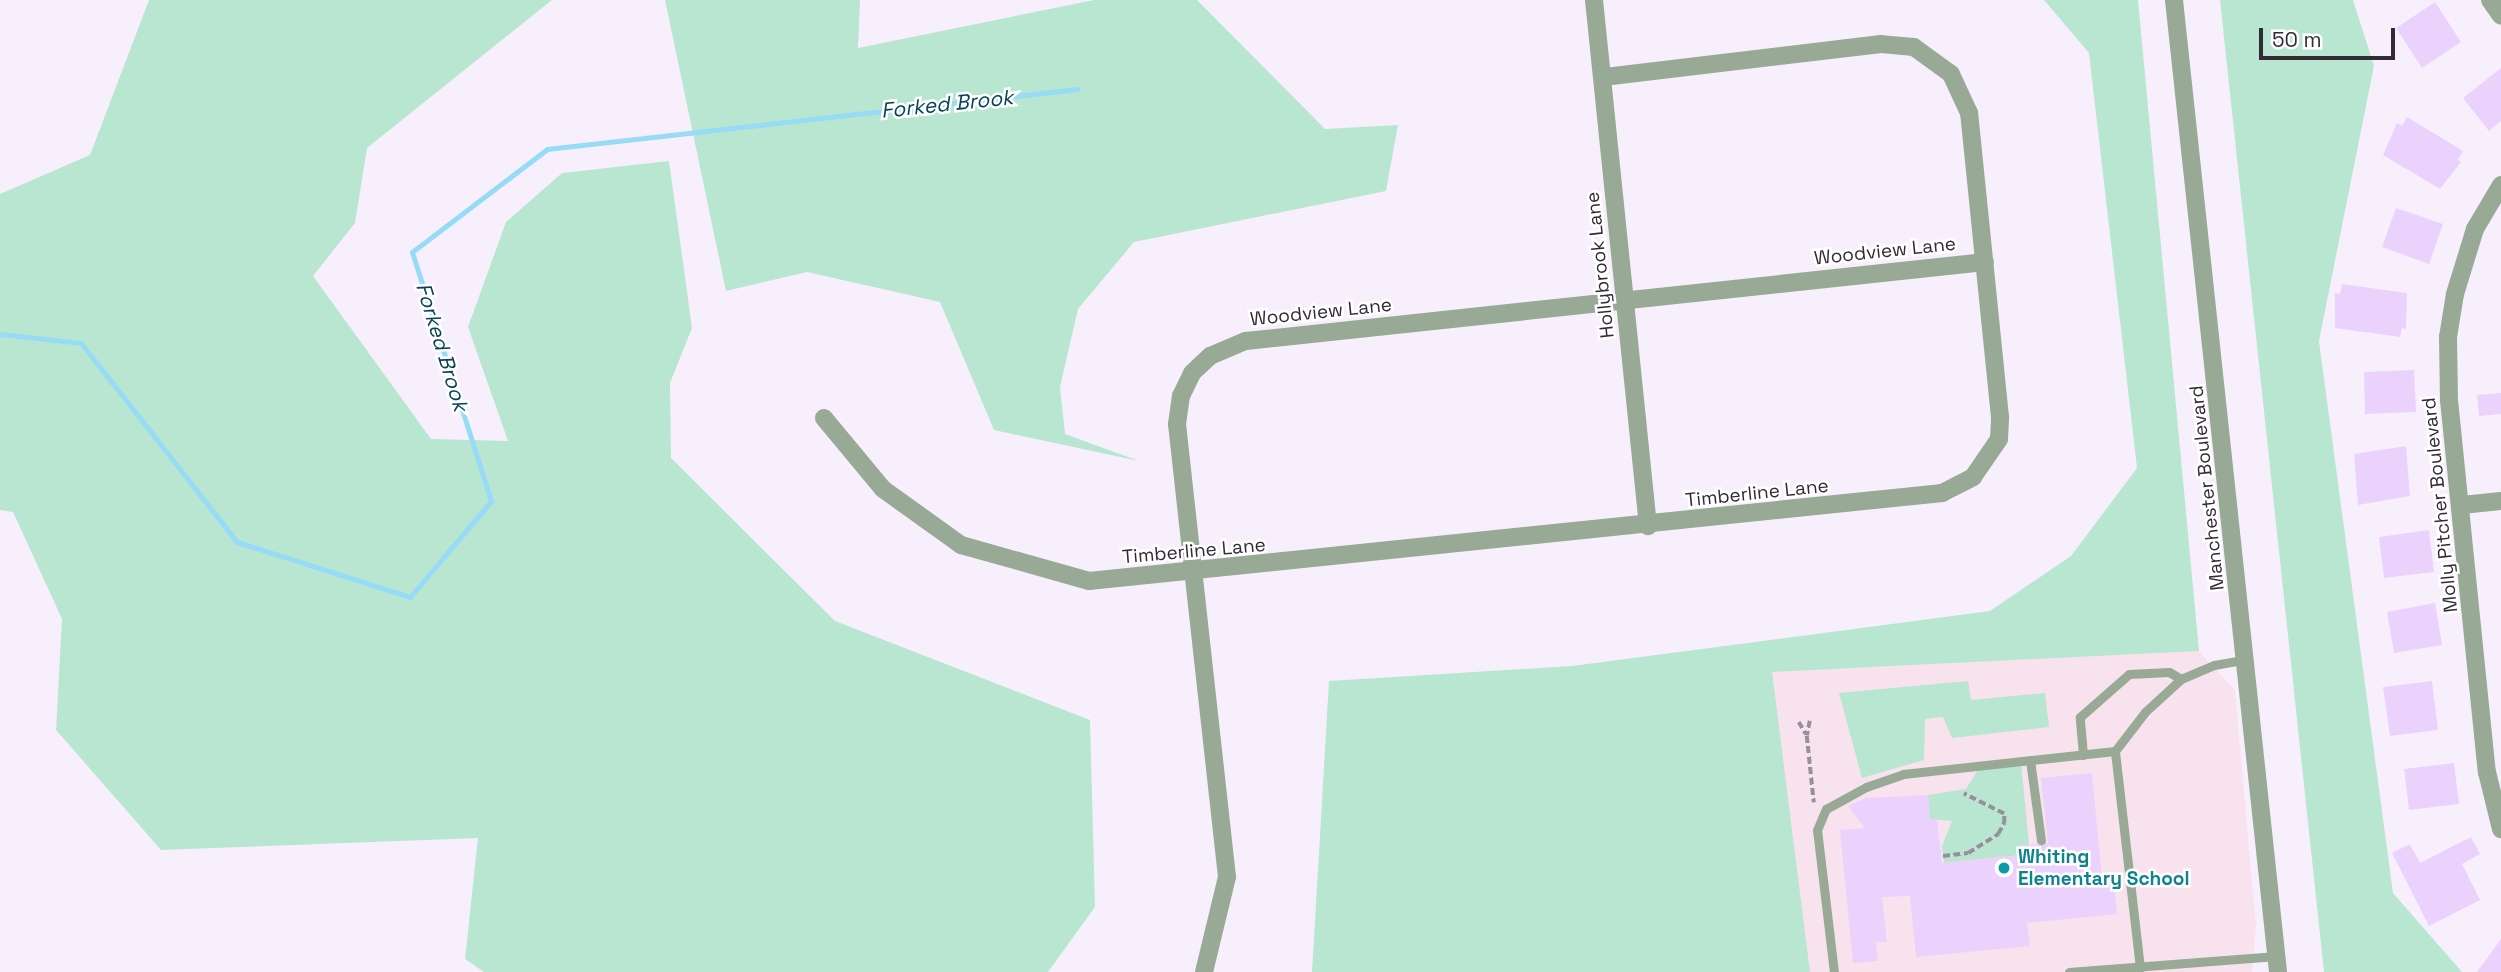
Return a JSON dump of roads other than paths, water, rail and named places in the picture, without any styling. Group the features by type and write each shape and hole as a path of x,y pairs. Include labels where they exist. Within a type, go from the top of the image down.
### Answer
{"street":[{"name":"Hollybrook Lane","path":"1594,0 1648,526"},
{"name":"Manchester Boulevard","path":"2174,0 2247,659 2277,964"},
{"path":"2490,0 2501,16"},
{"name":"Timberline Lane","path":"824,418 883,489 961,545 1089,581 1192,573 1942,494 1973,477 1998,439 2000,417 1985,261 1964,93 1951,74 1914,47 1881,44 1602,76"},
{"name":"Molly Pitcher Boulevard","path":"2501,184 2476,229 2455,294 2448,337 2449,400 2462,505 2487,772 2501,828"},
{"name":"Woodview Lane","path":"1205,972 1227,877 1177,424 1181,396 1192,373 1210,356 1245,341 1985,261"},
{"path":"2462,505 2501,501"}],"lane":[{"path":"2140,968 2115,751 2145,712 2181,679 2214,665 2247,659"},
{"path":"2083,755 2080,717 2129,674 2169,672 2181,679"},
{"path":"1834,972 1817,830 1821,816 1836,801 1903,774 2115,751"},
{"path":"2030,760 2041,840"},
{"path":"2069,972 2277,964"}],"waterway":[{"name":"Forked Brook","path":"0,334 81,343 237,542 410,597 491,501 412,252 547,149 1078,89"}],"place":[{"name":"Whiting Elementary School","path":"2004,868"}]}
